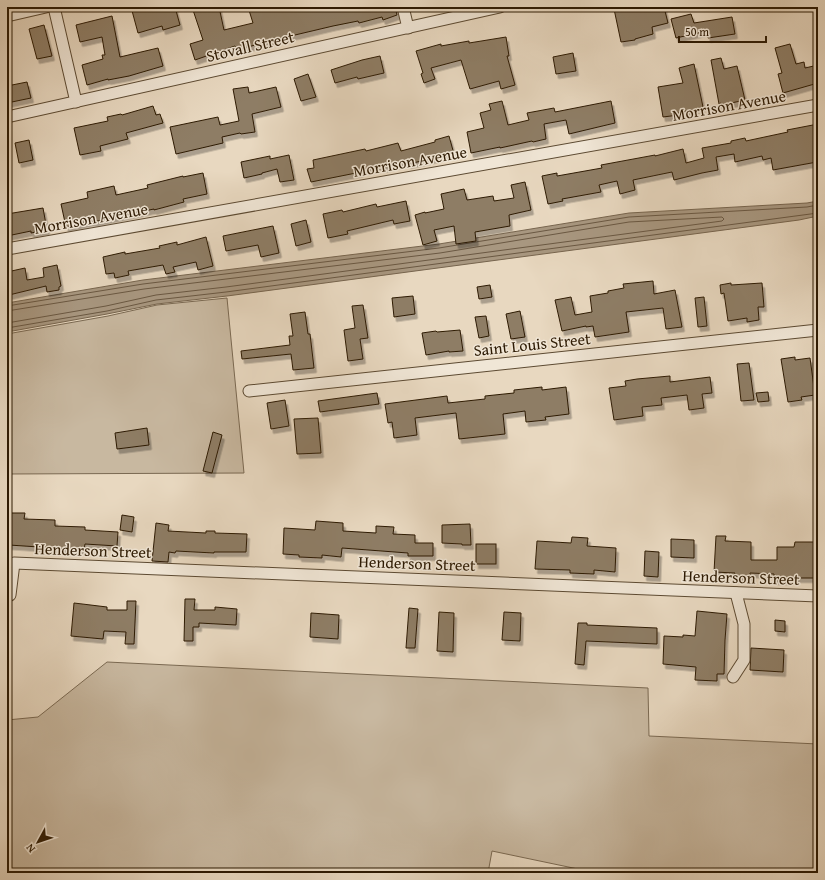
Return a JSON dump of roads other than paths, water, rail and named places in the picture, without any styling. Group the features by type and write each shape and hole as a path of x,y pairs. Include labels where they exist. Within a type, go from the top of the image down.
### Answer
{"street":[{"path":"7,16 46,7"},
{"path":"54,7 76,102"},
{"path":"403,7 408,28"},
{"name":"Stovall Street","path":"7,117 500,7"},
{"name":"Morrison Avenue","path":"7,249 818,105"},
{"name":"Saint Louis Street","path":"249,391 818,330"},
{"name":"Henderson Street","path":"10,595 14,563 818,596"},
{"path":"733,677 744,660 744,624 736,593"}],"water":[{"path":"818,201 818,216 799,220 157,304 7,332 7,303 143,280 439,244 629,213 807,203"}]}
